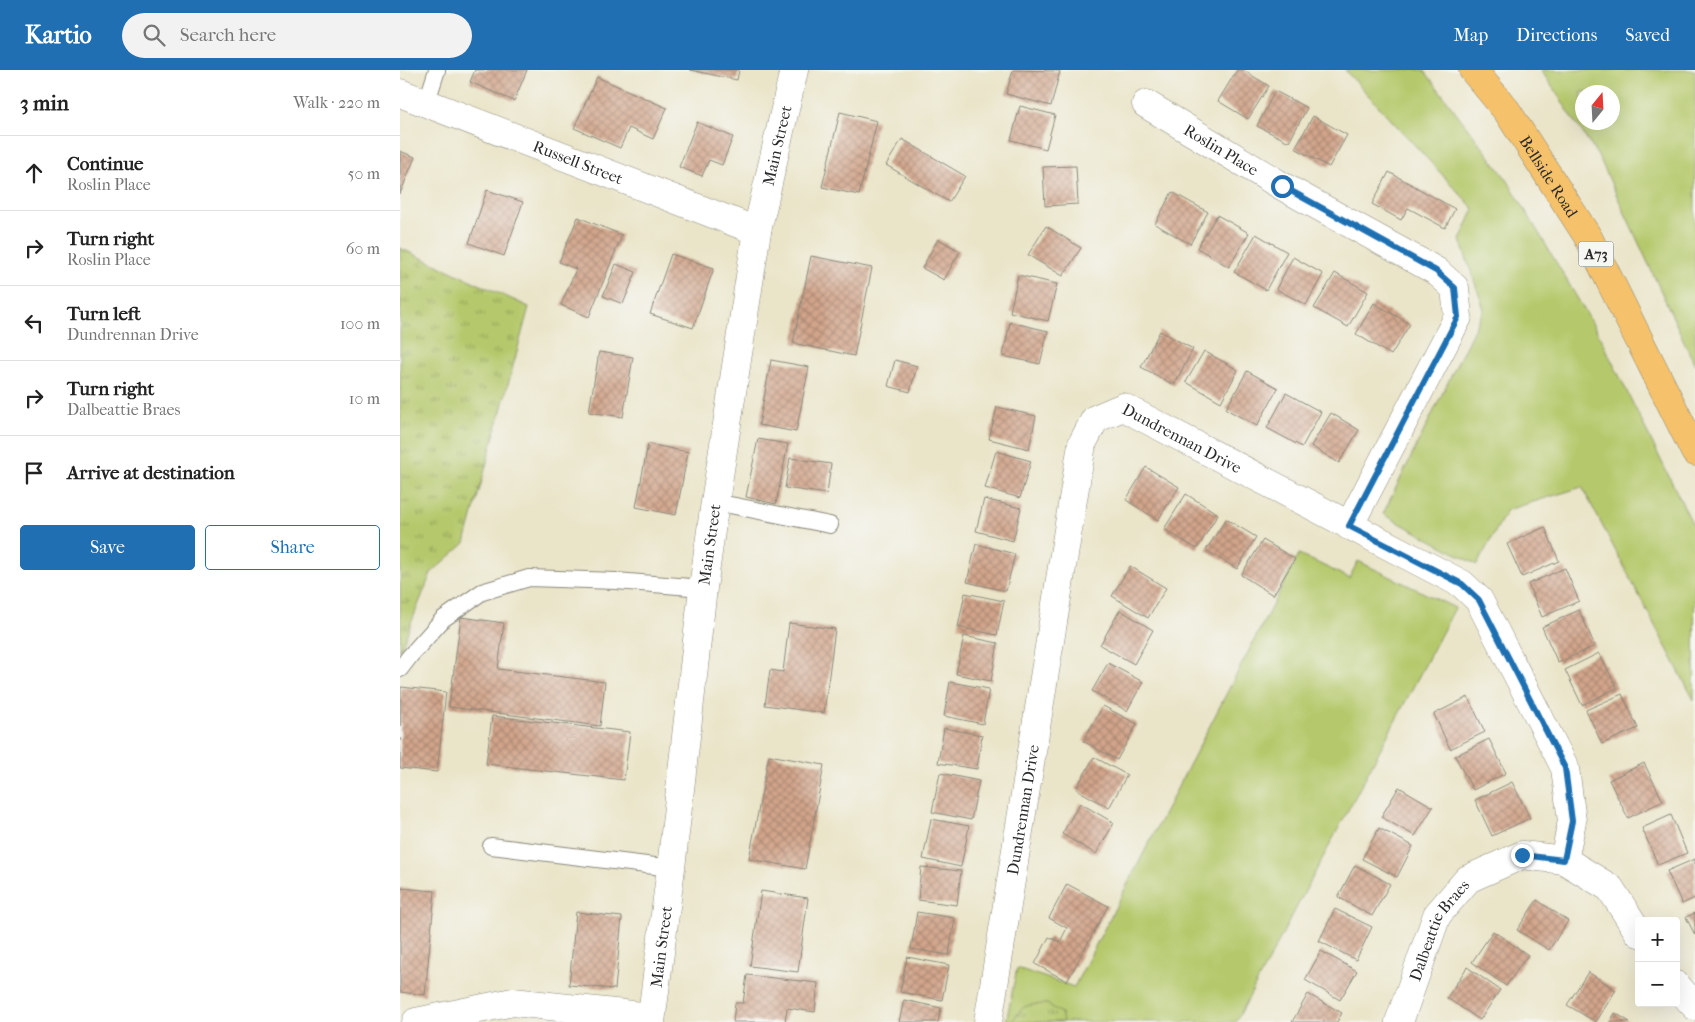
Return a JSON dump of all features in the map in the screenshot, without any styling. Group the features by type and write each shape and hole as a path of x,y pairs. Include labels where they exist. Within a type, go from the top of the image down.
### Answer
{"main road":[{"name":"Bellside Road","path":"1473,70 1507,111 1588,237 1695,452"}],"street":[{"name":"Main Street","path":"651,1020 672,868 703,588 715,502 757,232 794,70"},
{"name":"Russell Street","path":"400,94 757,232"},
{"name":"Roslin Place","path":"1146,104 1282,186 1436,271 1455,288 1458,317 1349,526"},
{"name":"Dundrennan Drive","path":"988,1022 1082,444 1095,419 1123,407 1462,584 1479,600 1565,768 1572,821 1564,860"},
{"name":"Dalbeattie Braes","path":"1399,1022 1437,915 1468,878 1522,855 1564,860"},
{"path":"1564,860 1610,888 1635,927"},
{"path":"1680,989 1695,1006"},
{"path":"416,1022 513,1002 651,1020"}],"lane":[{"path":"426,104 437,70"},
{"path":"715,502 830,525"},
{"path":"400,669 443,619 482,592 529,578 616,581 703,588"},
{"path":"491,846 672,868"}],"green space":[{"path":"1345,70 1424,70 1508,181 1598,333 1695,529 1694,700 1582,487 1507,510 1477,565 1383,514 1484,309 1460,240 1474,209"},
{"path":"1541,70 1695,70 1695,365 1600,159 1581,130 1620,130 1620,85 1575,85 1575,121"},
{"path":"400,248 529,307 465,543 431,573 400,651"},
{"path":"1299,554 1349,578 1358,561 1455,608 1236,1022 1006,1022 1017,968 1074,987"},
{"path":"1047,1004 1061,1013 1063,1022 1012,1022 1026,1006"}],"building":[{"path":"475,70 527,70 514,101 470,82"},
{"path":"690,70 739,70 737,80"},
{"path":"1013,70 1060,71 1051,106 1006,94"},
{"path":"1237,70 1243,70 1269,86 1248,119 1218,101"},
{"path":"597,77 667,108 653,139 629,128 620,148 574,128"},
{"path":"1275,91 1307,108 1289,142 1257,126"},
{"path":"1020,106 1055,115 1046,149 1011,140"},
{"path":"840,112 877,121 859,195 822,187"},
{"path":"1313,116 1347,135 1329,167 1295,148"},
{"path":"697,122 733,137 722,165 709,160 702,176 679,167"},
{"path":"902,139 965,176 949,202 886,165"},
{"path":"400,151 415,157 400,194"},
{"path":"1076,166 1078,204 1045,206 1043,167"},
{"path":"1389,172 1455,209 1445,228 1408,208 1401,220 1372,204"},
{"path":"487,190 523,202 504,256 469,243"},
{"path":"1172,192 1208,212 1190,244 1155,224"},
{"path":"1217,215 1249,233 1229,267 1197,248"},
{"path":"578,217 622,235 589,317 561,305 576,269 559,262"},
{"path":"1046,226 1081,248 1063,276 1028,255"},
{"path":"1256,234 1287,252 1266,290 1234,272"},
{"path":"938,239 960,251 944,280 922,268"},
{"path":"671,254 714,268 693,328 650,314"},
{"path":"811,256 872,268 854,356 793,343"},
{"path":"1293,257 1323,274 1306,305 1276,289"},
{"path":"616,264 636,272 623,304 603,296"},
{"path":"1335,273 1368,292 1348,327 1314,308"},
{"path":"1018,275 1057,284 1048,321 1010,312"},
{"path":"1374,303 1410,324 1391,355 1356,334"},
{"path":"1010,322 1048,331 1040,364 1003,356"},
{"path":"1160,331 1193,349 1174,385 1141,367"},
{"path":"1204,351 1238,370 1221,402 1186,382"},
{"path":"599,352 633,357 623,417 589,412"},
{"path":"771,360 809,367 796,432 759,425"},
{"path":"895,360 917,366 910,392 888,386"},
{"path":"1247,371 1278,388 1257,426 1226,409"},
{"path":"1286,393 1321,412 1302,447 1267,428"},
{"path":"997,407 1036,416 1029,449 989,439"},
{"path":"1331,413 1359,430 1339,463 1311,446"},
{"path":"758,439 788,444 776,504 746,497"},
{"path":"648,444 688,452 676,515 636,507"},
{"path":"996,451 1031,461 1020,498 985,488"},
{"path":"790,458 831,464 827,494 785,488"},
{"path":"1146,467 1179,487 1158,520 1126,500"},
{"path":"1186,494 1218,514 1197,549 1164,529"},
{"path":"984,499 1021,508 1013,541 976,531"},
{"path":"1226,519 1256,537 1237,569 1206,550"},
{"path":"1545,527 1559,561 1522,577 1507,544"},
{"path":"1263,540 1295,559 1273,595 1241,575"},
{"path":"976,544 1015,554 1006,591 967,582"},
{"path":"1130,566 1166,588 1148,618 1112,596"},
{"path":"1565,568 1579,601 1542,617 1528,584"},
{"path":"965,593 1004,601 997,635 958,627"},
{"path":"1120,610 1153,630 1134,664 1100,645"},
{"path":"1579,610 1595,646 1558,663 1542,627"},
{"path":"461,617 504,623 498,669 605,682 600,726 449,707"},
{"path":"789,623 835,629 824,713 765,705 770,670 783,672"},
{"path":"964,636 998,643 991,681 956,674"},
{"path":"1599,653 1617,688 1582,705 1565,670"},
{"path":"1108,663 1143,682 1127,711 1092,691"},
{"path":"950,682 989,689 983,724 944,716"},
{"path":"401,687 446,692 437,772 400,768"},
{"path":"1622,694 1638,728 1602,744 1586,710"},
{"path":"1468,697 1485,732 1450,749 1434,714"},
{"path":"1103,706 1137,724 1117,760 1083,741"},
{"path":"492,716 630,732 624,780 486,764"},
{"path":"944,728 982,735 977,769 938,763"},
{"path":"1489,739 1506,773 1473,790 1455,756"},
{"path":"769,755 824,765 805,869 749,859"},
{"path":"1094,757 1127,775 1109,808 1076,789"},
{"path":"1644,763 1663,801 1628,818 1609,780"},
{"path":"940,773 979,781 971,820 932,812"},
{"path":"1512,782 1530,818 1492,836 1475,800"},
{"path":"1399,787 1433,807 1415,836 1381,817"},
{"path":"1080,803 1114,823 1096,854 1062,834"},
{"path":"1671,815 1687,853 1658,865 1642,828"},
{"path":"931,819 969,826 961,867 923,859"},
{"path":"1379,828 1413,846 1397,877 1362,859"},
{"path":"1695,859 1695,898 1682,904 1667,871"},
{"path":"1355,865 1390,884 1372,916 1338,897"},
{"path":"921,867 961,871 957,905 918,900"},
{"path":"1067,884 1108,906 1067,981 1035,964 1049,937 1060,942 1067,928 1049,918"},
{"path":"400,888 435,891 425,995 400,992"},
{"path":"761,891 808,898 798,972 750,966"},
{"path":"1537,900 1568,921 1549,950 1517,930"},
{"path":"1335,909 1372,927 1356,960 1319,941"},
{"path":"576,912 622,917 615,989 569,985"},
{"path":"917,912 955,918 949,955 911,949"},
{"path":"1695,913 1695,935 1686,917"},
{"path":"1493,931 1528,955 1506,986 1472,962"},
{"path":"1321,951 1357,971 1340,1000 1305,980"},
{"path":"907,957 949,965 942,1000 900,992"},
{"path":"1467,967 1500,990 1480,1020 1447,998"},
{"path":"1588,972 1616,990 1596,1022 1567,1005"},
{"path":"747,975 818,983 815,1012 787,1008 785,1022 733,1022 735,1003 743,1003"},
{"path":"1308,994 1342,1013 1337,1022 1292,1022"},
{"path":"904,1000 941,1008 938,1022 899,1022"},
{"path":"1615,1013 1630,1022 1610,1022"}],"route":[{"path":"1282,186 1436,271 1455,288 1458,317 1349,526 1462,584 1479,600 1504,647 1565,768 1572,821 1564,860 1522,855"}]}
